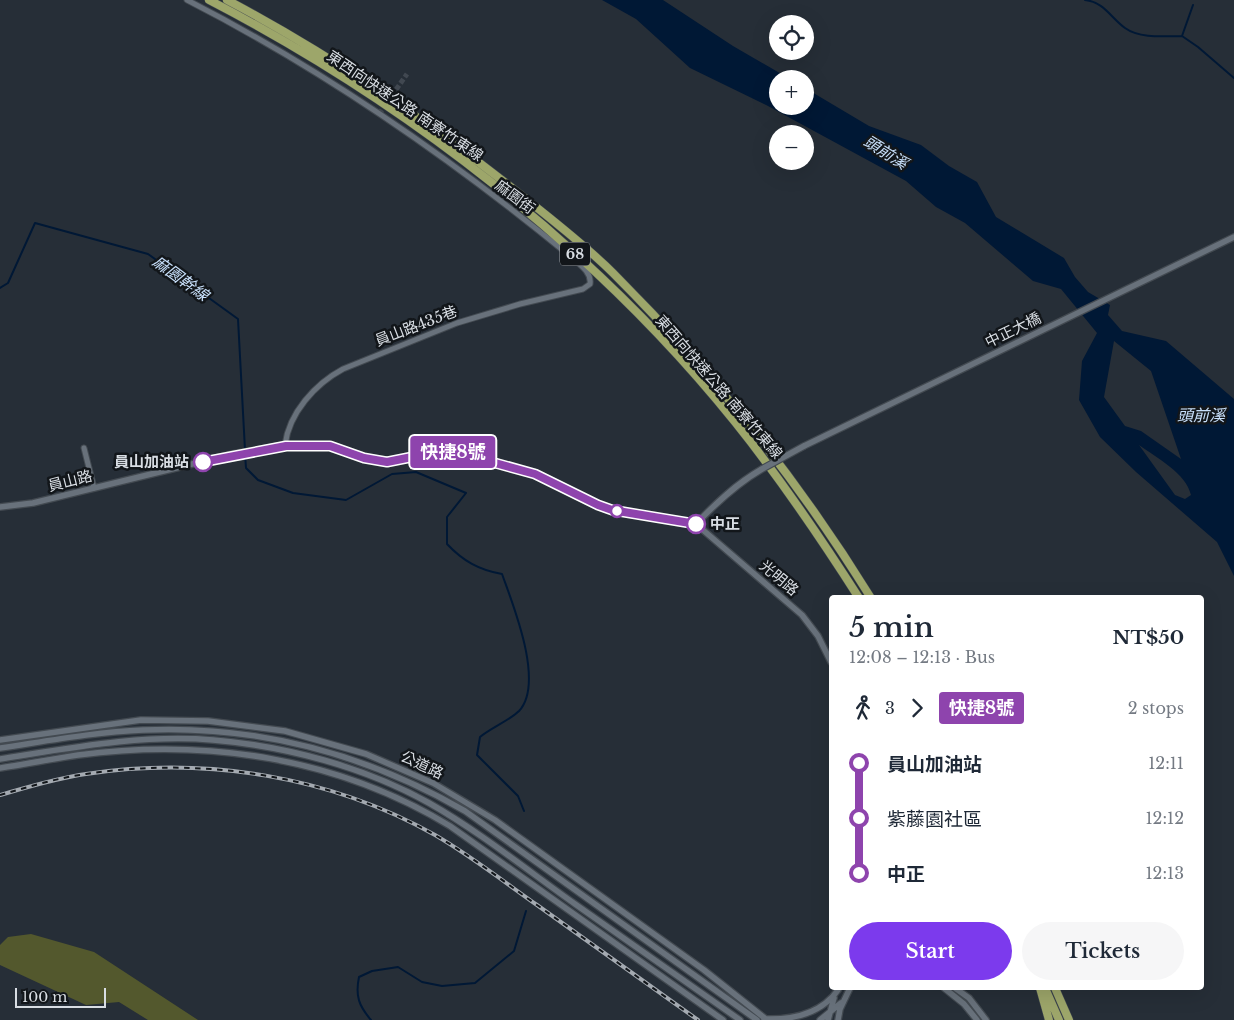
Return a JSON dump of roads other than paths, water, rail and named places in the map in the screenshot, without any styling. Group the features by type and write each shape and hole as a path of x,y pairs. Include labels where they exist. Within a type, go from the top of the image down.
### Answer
{"highway":[{"name":"東西向快速公路 南寮竹東線","path":"209,0 290,46 418,128 470,167 594,272 662,339 734,421 778,478 857,595"},
{"name":"東西向快速公路 南寮竹東線","path":"227,0 271,23 405,108 478,161 612,272 687,352 769,450 838,544 869,595"},
{"path":"1041,990 1050,1020"},
{"path":"1046,990 1059,1020"},
{"path":"1056,990 1068,1020"}],"street":[{"name":"麻園街","path":"187,0 235,24 318,73 451,163 584,268 591,280"},
{"name":"中正大橋","path":"696,524 718,500 744,479 804,446 1234,237"},
{"name":"員山路435巷","path":"286,446 287,430 298,411 328,377 343,368 456,323 520,304 583,289 590,284 591,280"},
{"name":"員山路","path":"0,507 33,503 233,454 286,446"},
{"path":"286,446 330,446 364,458 387,462 447,452 470,455 535,474 612,510 696,524"},
{"path":"84,448 94,488"},
{"name":"光明路","path":"696,524 802,615 810,624 829,658"},
{"name":"公道路","path":"0,740 141,720 208,720 251,725 310,737 366,754 440,787 495,820 704,970 767,1020"},
{"name":"公道路","path":"0,748 72,737 142,730 211,730 249,734 307,746 362,762 429,790 491,828 757,1020"},
{"name":"公道路","path":"0,759 78,747 154,740 211,740 293,752 363,774 406,791 457,821 740,1020"},
{"path":"0,768 80,755 153,749 245,753 330,772 402,799 450,826 722,1020"},
{"path":"406,779 410,772"},
{"path":"698,978 704,970"},
{"path":"828,1018 837,990"},
{"name":"公道路","path":"745,1012 767,1020 794,1019 810,1015 825,1006 837,990"},
{"path":"820,1020 828,1018 849,990"},
{"path":"946,990 964,1004 978,1020"},
{"path":"958,990 969,998 986,1020"},
{"path":"838,1020 844,999"}],"water":[{"name":"頭前溪","path":"602,0 663,0 733,46 774,70 769,70 769,107 690,68 636,19"},
{"name":"頭前溪","path":"814,93 869,126 921,145 949,166 977,182 996,217 1064,258 1075,277 1088,292 1110,305 1108,315 1122,331 1166,341 1234,399 1234,576 1217,542 1136,472 1100,437 1079,400 1082,361 1097,333 1061,289 1033,281 965,223 936,207 906,181 814,131 814,125 803,125 785,115 814,115","holes":["1114,341 1151,371 1181,459 1141,431 1125,426 1104,397","1139,445 1162,461 1183,480 1191,495 1185,499 1175,495"]}],"waterway":[{"path":"1085,0 1092,1 1102,7 1131,32 1153,36 1182,36"},
{"path":"1193,5 1182,36 1234,78"},
{"name":"麻園幹線","path":"0,288 8,283 35,223 148,254 238,319 245,450"},
{"path":"245,454 246,468 258,480 293,493 346,500 392,474 416,472 466,493 447,517 447,544 472,564 502,574 519,624 528,664 529,682 526,698 519,711 480,737 477,755 518,796 524,811"},
{"path":"371,1020 359,1000 359,977 372,971 398,967 422,982 442,986 475,983 514,951 526,911"}],"tunnel":[{"path":"379,114 407,74"}],"railway":[{"path":"0,795 53,780 86,774 131,769 176,768 221,770 266,776 310,785 353,798 395,815 435,835 461,851 698,1020"}],"place":[{"name":"員山加油站","path":"203,462"},
{"name":"中正","path":"696,524"}]}
